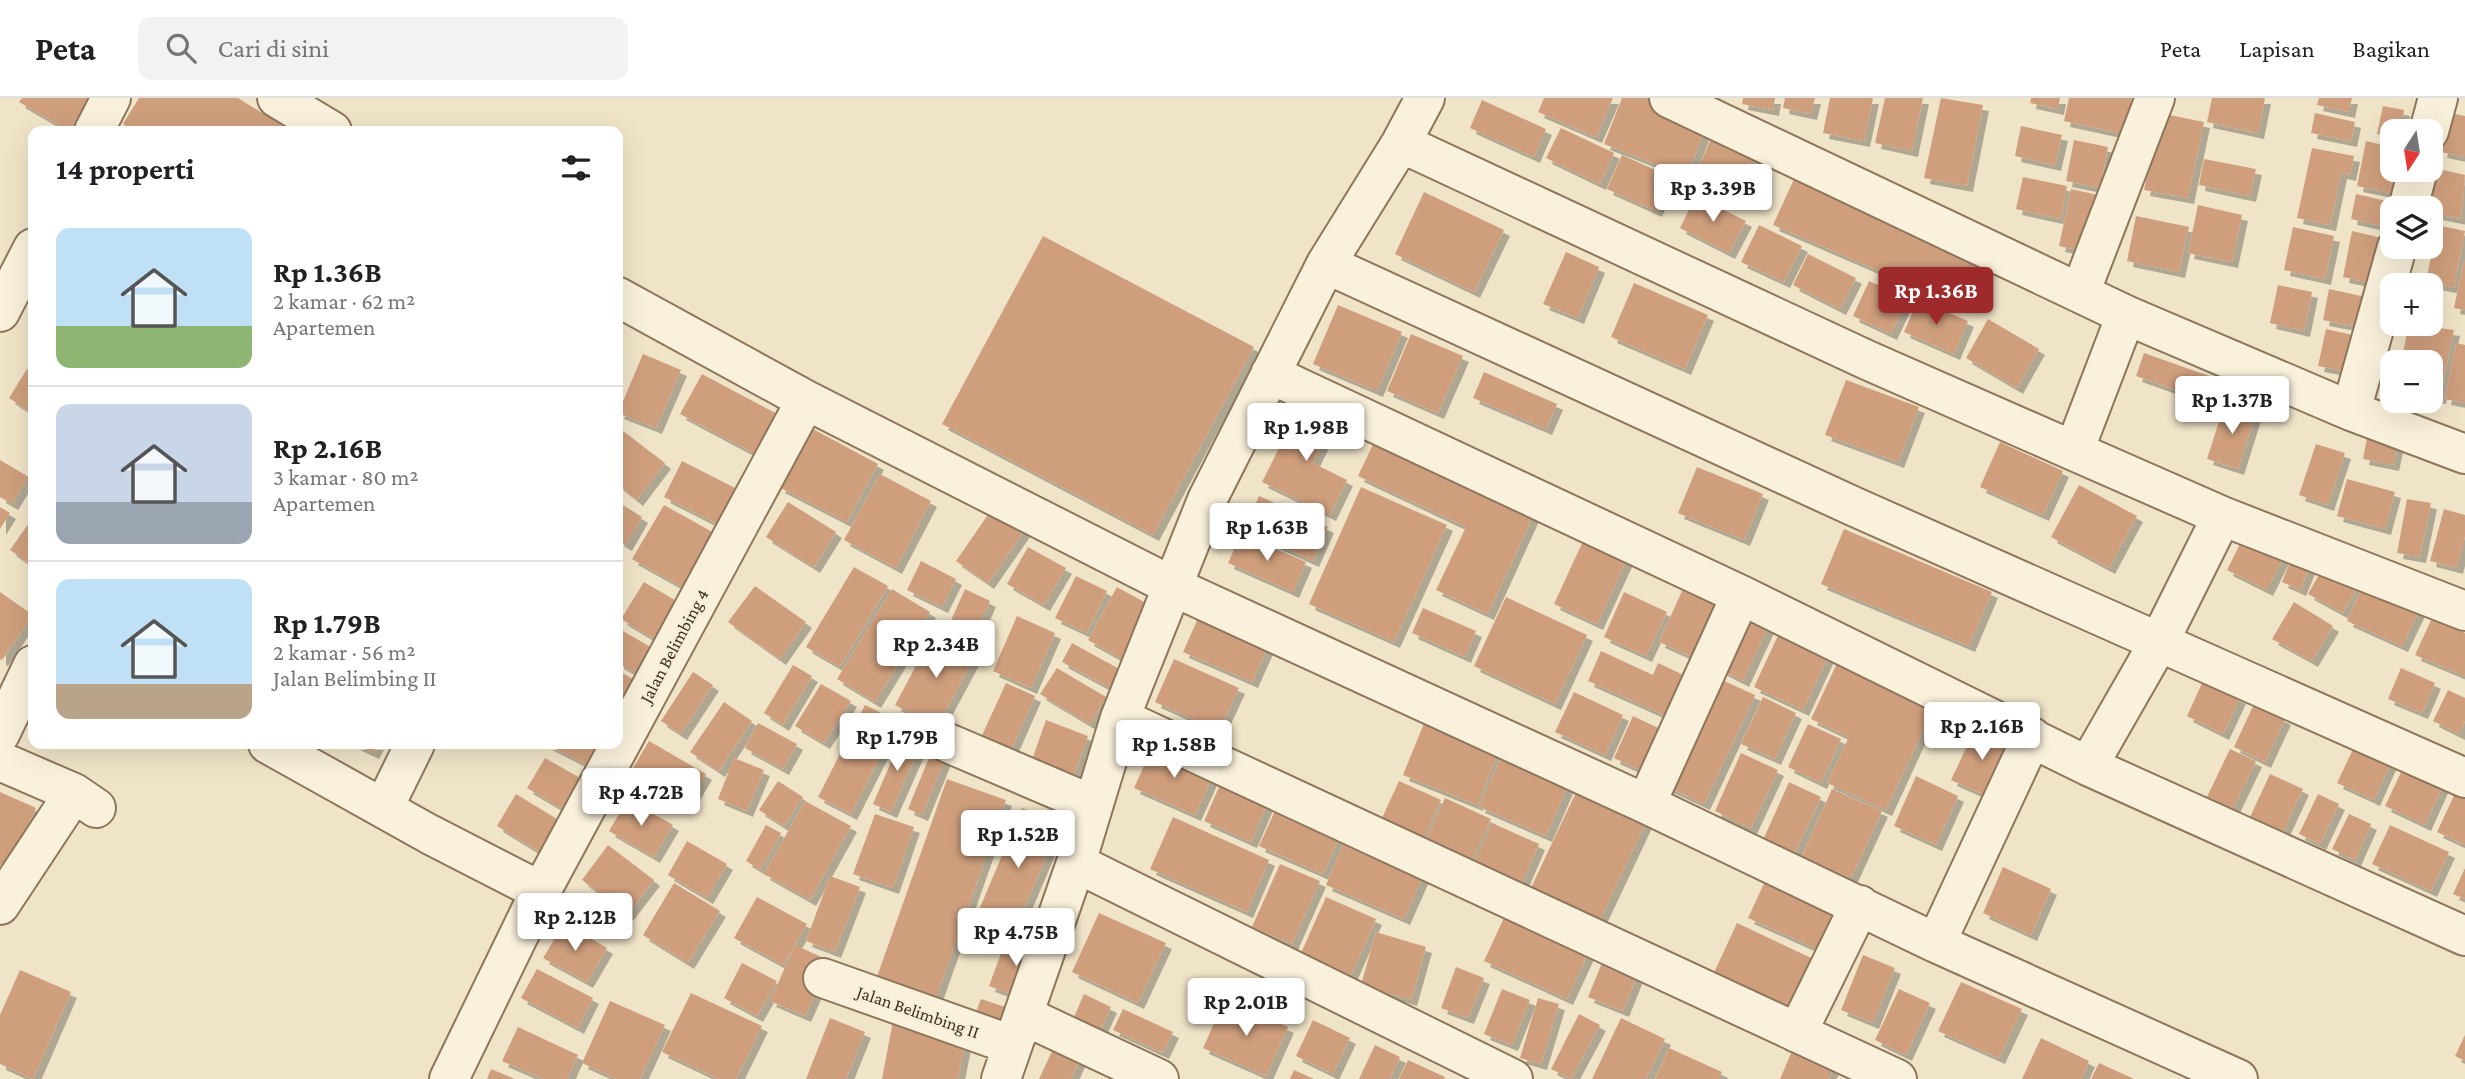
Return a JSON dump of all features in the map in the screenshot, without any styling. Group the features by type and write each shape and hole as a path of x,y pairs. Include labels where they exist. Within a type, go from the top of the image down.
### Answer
{"street":[{"path":"97,126 111,98"},
{"path":"276,98 322,126"},
{"path":"1012,1046 1076,863 1120,718 1207,500 1326,264 1401,143 1425,98"},
{"path":"1669,98 2126,315 2351,411 2465,454"},
{"path":"2080,293 2155,98"},
{"path":"2432,119 2438,98"},
{"path":"1401,143 1867,359 2074,451 2222,516 2465,611"},
{"path":"0,312 28,258"},
{"path":"2351,411 2394,259"},
{"path":"1326,264 1855,507 2465,778"},
{"path":"623,310 1174,587 1646,804 1936,943 2238,1079"},
{"path":"2074,451 2126,315"},
{"path":"1270,374 1741,595 2088,766 2465,936"},
{"name":"Jalan Belimbing 4","path":"623,741 806,400"},
{"path":"2088,766 2159,642 2222,516"},
{"path":"1646,804 1741,595"},
{"path":"0,734 28,675"},
{"path":"1120,718 1898,1079"},
{"path":"1936,943 2032,737"},
{"path":"948,743 1093,805"},
{"path":"277,749 542,892"},
{"path":"384,807 413,749"},
{"name":"Jalan Belimbing 4","path":"449,1079 542,892 619,749"},
{"path":"0,761 85,801 0,905"},
{"path":"1076,863 1513,1079"},
{"path":"1797,1034 1860,905"},
{"name":"Jalan Belimbing II","path":"823,978 1012,1046 1159,1079"}],"building":[{"path":"22,98 91,98 72,126 60,126 19,102"},
{"path":"139,98 238,98 283,126 126,126 123,124"},
{"path":"1544,98 1613,98 1596,137 1538,112"},
{"path":"1622,98 1647,98 1708,122 1687,176 1604,144"},
{"path":"1743,98 1775,98 1773,110 1742,104"},
{"path":"1785,98 1815,98 1811,114 1783,108"},
{"path":"1830,98 1873,98 1864,141 1823,133"},
{"path":"1885,98 1923,98 1912,151 1875,143"},
{"path":"1941,98 1983,105 1967,186 1924,178"},
{"path":"2031,98 2060,98 2058,109 2030,103"},
{"path":"2069,98 2132,98 2124,134 2064,121"},
{"path":"2212,98 2265,98 2258,133 2207,122"},
{"path":"2319,98 2352,98 2349,112 2317,105"},
{"path":"1482,100 1546,129 1534,157 1470,128"},
{"path":"2383,106 2404,110 2403,119 2380,119"},
{"path":"2160,113 2204,122 2188,198 2144,190"},
{"path":"2315,113 2355,122 2351,141 2311,133"},
{"path":"2450,113 2465,116 2465,157 2443,152"},
{"path":"2021,126 2062,135 2055,165 2015,156"},
{"path":"1561,128 1614,153 1600,184 1546,158"},
{"path":"1713,134 1757,153 1736,204 1691,184"},
{"path":"2074,140 2108,147 2100,188 2066,181"},
{"path":"2366,141 2380,144 2380,182 2403,182 2400,195 2357,186"},
{"path":"2312,148 2354,156 2350,175 2341,173 2330,225 2297,218"},
{"path":"1622,155 1671,177 1656,211 1607,189"},
{"path":"2204,159 2256,169 2250,196 2199,185"},
{"path":"2443,170 2465,175 2461,219 2443,215 2443,196 2424,196 2427,182 2443,182"},
{"path":"1795,177 1986,260 1965,308 1773,225"},
{"path":"2023,177 2067,186 2061,219 2016,209"},
{"path":"2071,189 2098,195 2087,252 2059,246"},
{"path":"1424,192 1504,230 1474,292 1395,254"},
{"path":"2356,194 2380,199 2380,225 2351,219"},
{"path":"1696,196 1746,221 1729,253 1680,228"},
{"path":"2198,205 2242,215 2232,262 2188,253"},
{"path":"2136,216 2189,227 2179,272 2127,261"},
{"path":"1759,225 1802,246 1784,282 1741,262"},
{"path":"2443,226 2465,231 2454,288 2443,286 2443,273 2428,273 2430,259 2443,259"},
{"path":"2293,227 2334,236 2325,279 2284,270"},
{"path":"2352,231 2380,238 2382,259 2377,284 2343,277"},
{"path":"1043,236 1254,347 1153,535 942,424"},
{"path":"1566,252 1599,267 1578,318 1543,304"},
{"path":"1808,254 1856,278 1840,309 1793,285"},
{"path":"2465,261 2465,310 2454,308"},
{"path":"1869,281 1908,298 1891,334 1853,316"},
{"path":"1634,283 1708,315 1685,369 1611,337"},
{"path":"2278,285 2312,292 2304,331 2270,323"},
{"path":"2329,289 2366,297 2360,327 2323,320"},
{"path":"1918,300 1968,321 1954,354 1904,332"},
{"path":"1338,305 1402,332 1377,391 1313,364"},
{"path":"1988,319 2039,349 2017,388 1966,358"},
{"path":"2326,329 2362,337 2355,373 2318,366"},
{"path":"2443,329 2454,330 2443,383 2443,350 2404,350 2406,336 2443,336"},
{"path":"1411,334 1463,356 1438,413 1387,391"},
{"path":"2456,343 2465,345 2465,403 2445,399"},
{"path":"2144,353 2212,377 2204,400 2136,376"},
{"path":"643,354 681,370 656,428 623,415 623,401"},
{"path":"27,369 28,411 9,398"},
{"path":"1484,372 1557,404 1546,429 1473,398"},
{"path":"702,374 779,415 757,455 680,414"},
{"path":"1846,380 1919,407 1898,462 1825,435"},
{"path":"1302,402 1334,419 1313,463 1347,480 1330,515 1262,482"},
{"path":"2225,403 2256,412 2238,469 2207,459"},
{"path":"2369,427 2400,434 2393,465 2363,459"},
{"path":"811,428 878,464 847,522 779,487"},
{"path":"623,431 665,463 637,500 623,489"},
{"path":"1377,436 1536,509 1488,614 1436,590 1466,527 1358,476"},
{"path":"2000,442 2063,471 2043,515 1980,487"},
{"path":"2316,444 2345,453 2328,505 2299,495"},
{"path":"0,460 28,479 12,504 0,497"},
{"path":"682,461 745,493 727,529 664,497"},
{"path":"1697,467 1763,494 1744,540 1678,513"},
{"path":"880,474 931,501 896,568 844,540"},
{"path":"2347,479 2395,492 2385,529 2337,516"},
{"path":"2079,485 2137,516 2109,568 2051,537"},
{"path":"1361,487 1447,525 1394,642 1309,604"},
{"path":"1259,496 1328,527 1313,561 1244,530"},
{"path":"2407,499 2431,503 2420,557 2397,553"},
{"path":"788,502 836,532 814,567 766,537"},
{"path":"623,505 642,517 626,545 623,543"},
{"path":"664,505 716,534 684,588 632,559"},
{"path":"0,507 10,513 0,529"},
{"path":"992,509 1024,531 988,583 956,561"},
{"path":"2444,509 2465,515 2465,536 2457,568 2430,561"},
{"path":"28,524 28,563 10,550"},
{"path":"1844,529 1992,592 1969,646 1821,584"},
{"path":"1241,534 1306,562 1293,592 1228,563"},
{"path":"2245,534 2285,554 2267,590 2227,570"},
{"path":"1584,539 1627,559 1597,624 1554,604"},
{"path":"1028,547 1066,568 1044,605 1007,584"},
{"path":"2294,552 2313,559 2300,590 2282,582"},
{"path":"921,561 956,579 942,607 907,590"},
{"path":"2326,562 2361,581 2343,613 2308,594"},
{"path":"854,567 888,586 840,667 806,647"},
{"path":"2368,574 2424,600 2402,646 2347,621"},
{"path":"1076,576 1107,591 1087,633 1055,618"},
{"path":"1687,580 1726,598 1697,659 1659,642"},
{"path":"644,582 685,606 662,644 623,620 623,616"},
{"path":"755,586 806,622 780,659 728,622"},
{"path":"1117,587 1153,607 1124,660 1088,640"},
{"path":"892,589 930,612 875,702 837,679"},
{"path":"965,589 990,601 973,639 948,627"},
{"path":"0,592 28,612 28,622 2,660"},
{"path":"1624,592 1667,612 1646,656 1604,637"},
{"path":"1506,597 1587,635 1555,704 1474,666"},
{"path":"2294,602 2333,626 2312,661 2272,639"},
{"path":"1204,605 1273,635 1252,682 1183,652"},
{"path":"1423,608 1476,631 1465,657 1412,633"},
{"path":"1744,610 1770,623 1743,681 1718,668"},
{"path":"1017,616 1055,633 1031,688 993,671"},
{"path":"2432,618 2465,633 2465,676 2415,655"},
{"path":"1781,629 1830,652 1803,710 1754,687"},
{"path":"623,631 659,652 644,678 623,666"},
{"path":"934,632 976,654 937,727 895,705"},
{"path":"1072,643 1123,671 1112,689 1062,662"},
{"path":"1601,651 1653,675 1658,663 1692,679 1673,719 1588,681"},
{"path":"1174,659 1239,688 1219,731 1155,702"},
{"path":"1839,659 1935,704 1886,810 1827,783 1849,737 1811,719"},
{"path":"793,665 812,676 783,725 764,713"},
{"path":"1057,668 1106,697 1090,724 1040,694"},
{"path":"2401,668 2435,683 2422,713 2388,699"},
{"path":"693,672 713,685 681,734 661,721"},
{"path":"623,673 646,687 623,721"},
{"path":"1711,675 1755,695 1704,804 1661,784"},
{"path":"2203,681 2240,698 2223,734 2187,716"},
{"path":"1006,683 1035,696 1008,757 978,744"},
{"path":"821,684 851,701 824,743 795,726"},
{"path":"2448,690 2465,698 2465,721 2459,734 2433,721"},
{"path":"1574,692 1623,715 1605,755 1555,732"},
{"path":"1763,697 1796,713 1775,759 1741,744"},
{"path":"724,702 752,721 719,771 690,752"},
{"path":"2254,704 2285,719 2265,762 2234,747"},
{"path":"865,705 898,721 851,814 818,797"},
{"path":"1427,716 1501,746 1477,805 1403,775"},
{"path":"1633,716 1669,733 1650,775 1614,758"},
{"path":"1046,720 1088,736 1070,786 1028,771"},
{"path":"758,723 797,744 783,769 745,748"},
{"path":"1808,724 1841,739 1821,783 1788,767"},
{"path":"1976,727 2014,745 1989,797 1951,780"},
{"path":"903,734 922,742 891,812 873,804"},
{"path":"649,741 706,774 687,806 630,773"},
{"path":"2355,745 2391,762 2374,800 2337,783"},
{"path":"1153,746 1214,773 1195,815 1134,788"},
{"path":"556,749 608,749 597,770"},
{"path":"2230,749 2256,761 2233,809 2207,797"},
{"path":"1504,751 1570,781 1546,836 1479,807"},
{"path":"931,753 945,759 922,815 908,809"},
{"path":"1741,753 1778,770 1751,828 1715,811"},
{"path":"545,758 596,787 578,818 527,788"},
{"path":"734,758 764,770 747,811 718,799"},
{"path":"2406,762 2445,781 2425,825 2385,806"},
{"path":"2270,774 2303,789 2283,832 2250,817"},
{"path":"1916,776 1958,796 1936,845 1894,826"},
{"path":"947,779 1006,800 932,1009 873,988"},
{"path":"778,781 803,797 784,826 759,810"},
{"path":"1399,781 1441,800 1420,847 1377,829"},
{"path":"1789,782 1821,797 1794,854 1763,840"},
{"path":"1220,785 1267,805 1251,842 1204,821"},
{"path":"2458,787 2465,790 2465,845 2437,832"},
{"path":"1578,788 1647,820 1598,924 1529,892"},
{"path":"1832,789 1882,811 1851,878 1802,856"},
{"path":"0,792 36,808 7,869 0,865"},
{"path":"516,794 570,827 551,859 497,826"},
{"path":"2318,794 2339,804 2320,844 2299,834"},
{"path":"1445,798 1491,819 1469,867 1423,847"},
{"path":"628,799 673,825 654,857 609,831"},
{"path":"805,801 851,826 810,900 764,874"},
{"path":"1278,804 1342,832 1323,874 1259,846"},
{"path":"1022,808 1060,824 1014,932 976,917"},
{"path":"875,814 914,827 893,888 853,874"},
{"path":"2349,814 2371,824 2355,860 2332,849"},
{"path":"1173,817 1269,860 1247,912 1150,869"},
{"path":"1492,823 1539,844 1518,893 1470,872"},
{"path":"766,825 781,833 761,870 746,861"},
{"path":"2390,825 2449,852 2431,891 2372,864"},
{"path":"1348,833 1427,867 1404,919 1326,885"},
{"path":"687,841 727,864 707,898 668,875"},
{"path":"608,845 654,880 627,915 582,880"},
{"path":"1280,864 1320,881 1292,944 1252,927"},
{"path":"2003,867 2051,889 2031,935 1983,913"},
{"path":"2465,868 2465,899 2453,894"},
{"path":"1768,875 1837,907 1817,949 1748,918"},
{"path":"830,876 860,887 835,952 806,941"},
{"path":"674,883 720,911 688,963 643,935"},
{"path":"757,897 807,924 783,965 734,938"},
{"path":"1326,897 1376,919 1351,975 1301,953"},
{"path":"1509,907 1592,945 1567,999 1484,961"},
{"path":"1099,913 1166,943 1138,1003 1072,972"},
{"path":"564,923 607,948 587,982 543,958"},
{"path":"1737,923 1811,958 1787,1010 1713,975"},
{"path":"1376,932 1426,947 1411,1000 1361,985"},
{"path":"1007,937 1043,950 1025,999 989,986"},
{"path":"795,945 830,961 805,1016 770,1001"},
{"path":"1606,953 1641,966 1623,1011 1588,997"},
{"path":"1863,955 1895,968 1873,1023 1841,1010"},
{"path":"742,963 777,981 757,1016 724,998"},
{"path":"1456,967 1484,978 1468,1018 1441,1008"},
{"path":"537,969 593,998 578,1028 521,998"},
{"path":"20,970 71,992 33,1079 0,1064 0,1015"},
{"path":"1961,982 2022,1009 1999,1058 1938,1031"},
{"path":"1502,989 1530,1000 1512,1045 1484,1034"},
{"path":"1899,989 1930,1003 1906,1055 1875,1040"},
{"path":"691,993 762,1026 736,1079 719,1079 662,1052"},
{"path":"1084,994 1111,1007 1101,1029 1074,1017"},
{"path":"1538,998 1559,1004 1541,1064 1520,1058"},
{"path":"981,999 1021,1012 1013,1037 972,1023"},
{"path":"1225,999 1288,1027 1266,1076 1203,1048"},
{"path":"610,1001 665,1025 640,1079 617,1079 582,1063"},
{"path":"1123,1009 1173,1032 1163,1053 1113,1030"},
{"path":"1579,1014 1600,1025 1571,1079 1551,1069"},
{"path":"830,1018 865,1032 846,1079 806,1079"},
{"path":"1621,1018 1665,1039 1646,1079 1592,1079"},
{"path":"1313,1020 1350,1038 1333,1074 1296,1056"},
{"path":"893,1021 967,1034 958,1079 882,1079"},
{"path":"518,1027 578,1055 567,1079 543,1079 502,1061"},
{"path":"2465,1035 2465,1061 2455,1056"},
{"path":"2041,1038 2089,1061 2081,1079 2022,1079"},
{"path":"1796,1042 1837,1060 1828,1079 1780,1079"},
{"path":"1375,1045 1400,1057 1390,1079 1359,1079"},
{"path":"1054,1047 1080,1059 1071,1079 1039,1079"},
{"path":"1669,1048 1722,1072 1719,1079 1655,1079"},
{"path":"1408,1060 1445,1077 1399,1079"},
{"path":"2099,1063 2134,1079 2091,1079"},
{"path":"491,1069 515,1079 487,1079"},
{"path":"1294,1070 1314,1079 1290,1079"}]}
